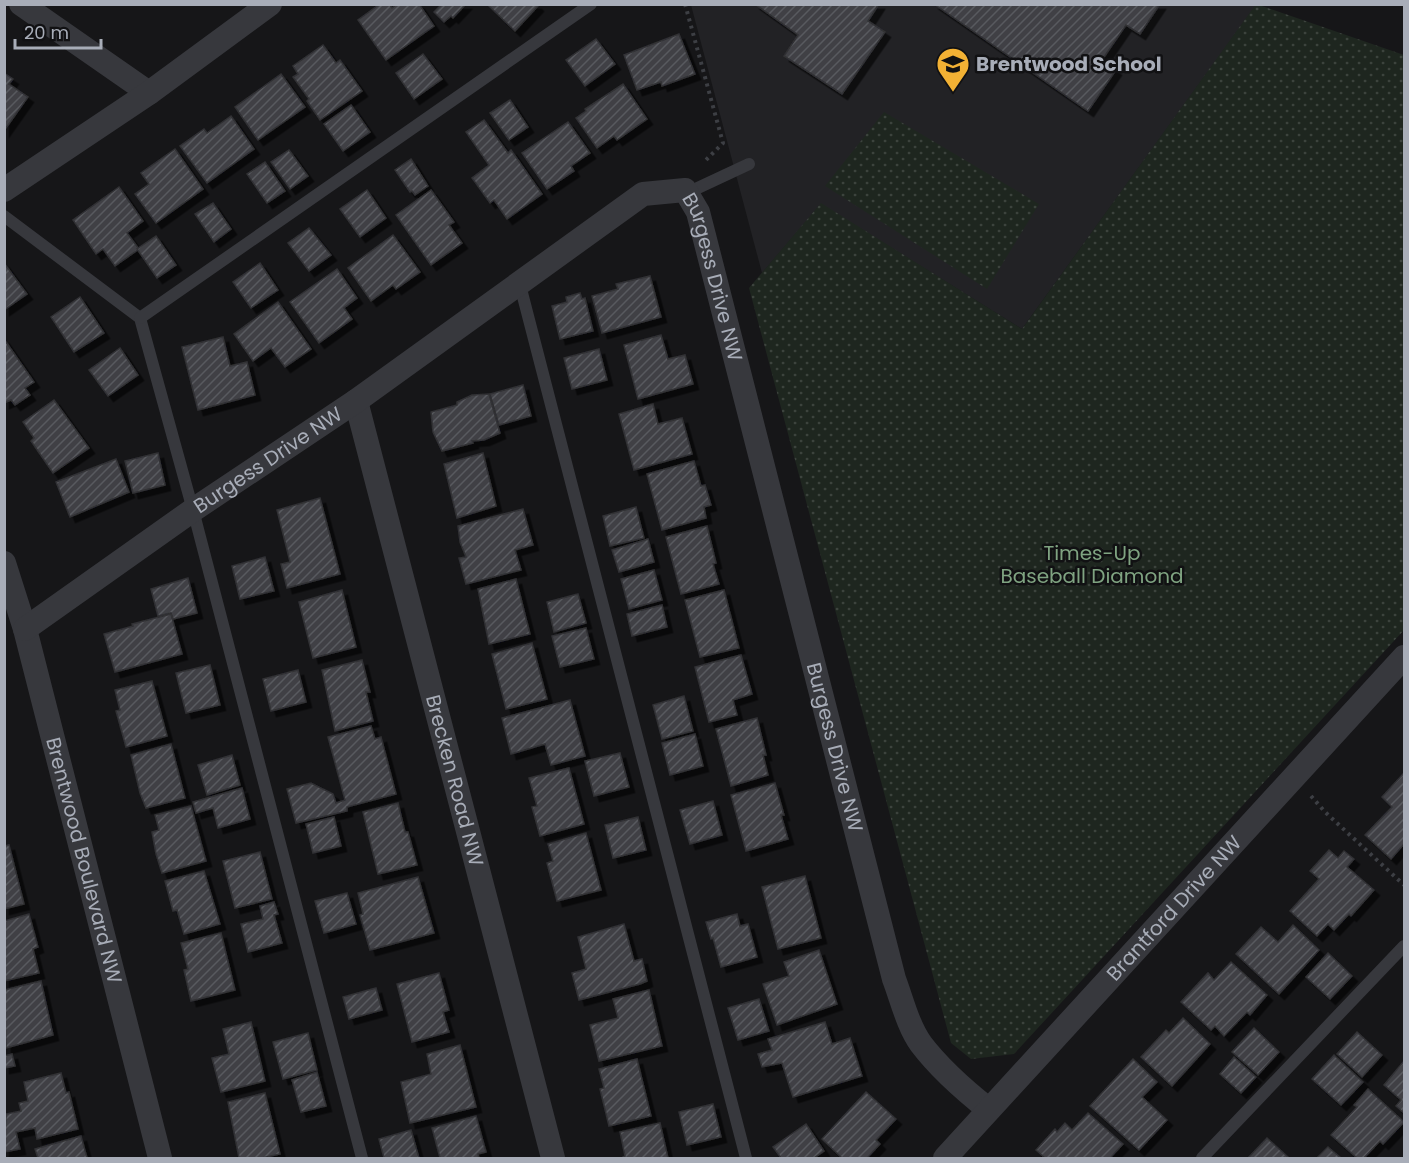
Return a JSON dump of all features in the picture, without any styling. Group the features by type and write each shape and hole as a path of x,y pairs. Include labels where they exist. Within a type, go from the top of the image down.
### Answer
{"street":[{"path":"21,4 149,93"},
{"path":"4,190 149,93 270,4"},
{"name":"Burgess Drive NW","path":"25,628 193,510 357,402 644,194 686,192 698,212 894,979 906,1013 920,1042 958,1085 988,1109"},
{"name":"Brecken Road NW","path":"357,402 554,1158"},
{"name":"Brentwood Boulevard NW","path":"4,563 25,628 160,1158"},
{"name":"Brantford Drive NW","path":"945,1158 1404,657"}],"lane":[{"path":"140,318 591,4"},
{"path":"686,192 750,164"},
{"path":"4,216 140,318 193,510 362,1158"},
{"path":"520,285 746,1158"},
{"path":"1202,1158 1404,946"}],"path":[{"path":"685,4 723,143 706,159 686,192"},
{"path":"1292,780 1314,798 1325,812 1404,885"}],"shaded area":[{"name":"Brentwood School","path":"691,5 1256,5 1022,329 821,204 762,273"}],"green space":[{"name":"Times-Up Baseball Diamond","path":"1256,4 1404,55 1404,630 1014,1054 971,1059 951,1043 749,288 821,203 1022,329"},
{"path":"884,112 1039,204 987,289 825,186"}],"building":[{"path":"380,4 389,4 392,8 397,4 419,4 434,26 386,60 358,20"},
{"path":"438,4 466,4 453,18 451,16 444,22 434,12 440,6"},
{"path":"491,4 536,4 538,6 515,31 489,6"},
{"path":"755,4 879,4 868,21 885,32 842,94 784,56 798,35"},
{"path":"934,4 1160,4 1140,34 1126,25 1102,60 1116,70 1088,111"},
{"path":"679,34 695,74 662,86 661,82 637,90 624,55"},
{"path":"596,39 615,64 585,86 566,60"},
{"path":"323,45 336,63 340,60 362,91 320,120 307,101 309,99 293,77 298,74 293,66"},
{"path":"423,54 442,79 414,99 396,73"},
{"path":"4,73 13,79 9,84 28,97 4,131"},
{"path":"281,74 305,107 258,140 235,107"},
{"path":"623,84 647,119 617,140 614,136 597,148 576,118 586,111 585,109"},
{"path":"510,100 528,127 509,140 490,113"},
{"path":"351,105 370,132 343,151 324,124"},
{"path":"231,116 254,149 207,183 180,146 204,129 207,133"},
{"path":"484,120 508,153 511,150 542,194 507,219 494,200 490,203 472,178 489,165 466,132"},
{"path":"568,122 590,153 571,166 574,171 547,189 522,153"},
{"path":"175,149 203,189 156,223 135,194 149,184 141,173"},
{"path":"289,150 308,176 290,189 271,162"},
{"path":"411,159 428,186 415,195 412,191 410,192 395,170"},
{"path":"265,162 285,191 267,203 247,174"},
{"path":"119,187 143,221 127,233 139,249 115,266 103,249 96,254 73,220"},
{"path":"367,190 386,218 360,237 340,209"},
{"path":"431,190 454,222 449,225 462,243 431,265 396,215"},
{"path":"213,203 231,229 214,242 195,214"},
{"path":"309,228 331,255 309,271 288,243"},
{"path":"393,235 420,272 396,289 393,285 371,301 348,268"},
{"path":"156,236 176,265 157,278 137,249"},
{"path":"4,263 27,294 4,310"},
{"path":"260,263 278,290 251,308 233,282"},
{"path":"337,269 357,298 344,308 352,319 319,343 290,302"},
{"path":"650,276 661,317 602,333 592,296 618,289 616,284"},
{"path":"580,293 582,299 585,298 593,331 560,339 552,306 567,302 566,297"},
{"path":"80,297 104,333 74,352 51,317"},
{"path":"278,302 311,349 285,367 271,348 253,361 234,334"},
{"path":"661,335 668,359 685,355 693,384 638,399 624,345"},
{"path":"223,337 230,366 247,362 255,395 198,410 182,347"},
{"path":"4,339 34,382 25,388 30,395 15,405 11,400 4,403"},
{"path":"120,348 138,375 108,396 89,370"},
{"path":"599,349 607,380 572,389 564,358"},
{"path":"523,385 531,416 499,425 490,394"},
{"path":"489,394 500,433 484,440 472,441 473,443 442,451 433,432 431,412 457,405 457,402 472,395"},
{"path":"54,400 89,448 53,473 31,441 34,438 23,422"},
{"path":"653,404 658,424 682,418 692,454 634,470 619,414"},
{"path":"158,453 165,485 133,493 125,461"},
{"path":"483,453 496,506 457,518 444,464"},
{"path":"116,459 129,492 70,517 56,482"},
{"path":"694,461 701,486 705,485 711,505 704,507 706,518 662,530 647,474"},
{"path":"320,498 340,574 287,588 281,564 290,562 277,510"},
{"path":"636,507 644,538 610,546 603,516"},
{"path":"523,509 533,545 515,550 521,570 466,584 459,558 466,557 460,542 458,526"},
{"path":"707,526 716,563 713,564 719,584 681,594 666,537"},
{"path":"648,539 654,562 619,572 612,550"},
{"path":"265,557 274,591 240,599 232,566"},
{"path":"654,570 662,600 629,609 621,579"},
{"path":"188,578 197,613 173,619 171,613 158,616 151,589"},
{"path":"516,579 530,634 489,644 478,589"},
{"path":"342,590 356,647 313,658 299,602"},
{"path":"724,590 739,648 700,657 685,600"},
{"path":"578,594 586,623 554,632 547,602"},
{"path":"662,605 667,627 632,636 627,614"},
{"path":"171,614 182,654 115,672 104,634"},
{"path":"586,628 594,659 560,667 552,636"},
{"path":"532,643 547,699 506,709 492,654"},
{"path":"741,655 752,694 733,700 737,715 709,722 695,667"},
{"path":"362,660 370,692 366,692 373,721 335,731 322,670"},
{"path":"210,665 220,705 186,713 176,673"},
{"path":"298,670 306,702 271,711 263,679"},
{"path":"152,681 167,736 126,747 116,711 120,710 115,690"},
{"path":"684,696 693,731 662,739 653,705"},
{"path":"570,700 585,756 551,765 545,744 511,754 502,718"},
{"path":"757,718 766,755 763,755 768,775 731,786 716,729"},
{"path":"371,726 375,739 381,737 396,794 347,807 347,811 296,823 287,789 311,783 333,794 336,803 345,800 328,737"},
{"path":"695,734 703,766 670,775 662,743"},
{"path":"171,744 185,798 146,808 131,755"},
{"path":"620,753 629,787 594,796 585,761"},
{"path":"232,755 240,785 207,795 198,765"},
{"path":"569,768 584,824 540,836 532,807 537,806 529,778"},
{"path":"1404,773 1404,844 1391,859 1365,835 1392,807 1382,797"},
{"path":"775,783 788,839 746,851 731,795"},
{"path":"242,788 250,819 218,828 213,808 196,813 193,802"},
{"path":"713,801 722,835 690,844 680,810"},
{"path":"398,803 405,832 408,832 417,865 378,874 363,812"},
{"path":"191,806 206,861 162,873 152,832 159,830 155,815"},
{"path":"334,817 341,846 313,853 306,824"},
{"path":"638,817 646,850 613,858 605,825"},
{"path":"586,833 601,890 557,901 547,863 553,861 548,844"},
{"path":"9,845 24,904 4,909 4,846"},
{"path":"1329,850 1338,858 1344,851 1354,859 1347,867 1374,890 1351,916 1349,914 1334,930 1328,924 1317,936 1290,911 1319,879 1310,871"},
{"path":"260,852 272,899 235,908 223,861"},
{"path":"204,871 220,924 184,934 177,910 173,911 165,881"},
{"path":"805,876 821,938 778,949 762,887"},
{"path":"418,877 434,933 370,950 360,915 363,914 358,893"},
{"path":"347,893 356,924 324,933 315,901"},
{"path":"274,902 278,914 274,915 282,943 248,952 241,924 263,919 260,906"},
{"path":"29,914 38,947 33,949 39,973 4,981 4,921"},
{"path":"737,914 740,926 748,924 757,957 721,967 706,922"},
{"path":"624,924 634,961 642,959 647,981 579,1000 572,973 586,969 578,937"},
{"path":"1293,925 1319,950 1279,994 1236,954 1261,927 1278,942"},
{"path":"221,933 235,990 191,1001 184,970 188,969 181,943"},
{"path":"819,950 837,1004 777,1025 763,984 789,976 784,962"},
{"path":"1328,953 1352,976 1330,999 1306,977"},
{"path":"1231,962 1267,995 1250,1015 1247,1012 1224,1036 1215,1026 1211,1030 1181,1002 1208,973 1214,980"},
{"path":"439,973 449,1010 443,1012 449,1032 412,1042 397,984"},
{"path":"41,981 53,1035 6,1048 4,990"},
{"path":"376,988 382,1010 349,1019 343,997"},
{"path":"649,990 662,1046 599,1061 590,1025 618,1018 613,999"},
{"path":"759,999 769,1031 738,1040 728,1008"},
{"path":"1183,1018 1210,1044 1172,1086 1141,1057 1166,1030 1169,1033"},
{"path":"251,1022 265,1081 221,1092 212,1058 229,1054 223,1029"},
{"path":"825,1022 832,1044 850,1038 862,1076 793,1097 782,1063 762,1067 758,1054 772,1050 768,1039"},
{"path":"1254,1028 1279,1052 1258,1075 1232,1052"},
{"path":"1357,1032 1382,1055 1362,1077 1337,1054"},
{"path":"308,1033 317,1070 283,1079 273,1042"},
{"path":"460,1045 476,1107 410,1123 401,1082 431,1074 427,1054"},
{"path":"12,1054 15,1066 4,1068 4,1056"},
{"path":"1334,1055 1363,1082 1341,1105 1312,1079"},
{"path":"1234,1057 1256,1077 1241,1093 1220,1074"},
{"path":"637,1059 651,1116 609,1126 600,1089 604,1088 599,1069"},
{"path":"1133,1059 1157,1082 1142,1097 1167,1120 1139,1150 1090,1106"},
{"path":"1404,1061 1404,1113 1396,1106 1401,1100 1384,1085"},
{"path":"317,1072 326,1106 301,1112 292,1080"},
{"path":"61,1073 66,1093 69,1092 78,1129 37,1139 35,1128 16,1132 20,1149 4,1152 6,1114 21,1111 19,1103 28,1101 24,1082"},
{"path":"1368,1089 1404,1122 1383,1144 1380,1141 1364,1158 1357,1158 1331,1135 1357,1107 1354,1105"},
{"path":"866,1092 896,1119 876,1140 880,1144 867,1158 842,1158 822,1139"},
{"path":"265,1093 280,1154 262,1158 239,1158 228,1102"},
{"path":"713,1104 721,1137 687,1145 679,1112"},
{"path":"1088,1113 1123,1144 1110,1158 1045,1158 1036,1150 1055,1129 1057,1132 1065,1123 1072,1130"},
{"path":"476,1116 486,1152 478,1154 479,1158 440,1158 432,1128"},
{"path":"660,1123 668,1158 623,1158 625,1156 620,1132"},
{"path":"806,1124 824,1151 814,1158 781,1158 773,1147"},
{"path":"411,1130 419,1158 384,1158 379,1139"},
{"path":"81,1136 87,1158 38,1158 35,1149"},
{"path":"1267,1138 1288,1157 1248,1158"},
{"path":"1328,1147 1341,1158 1317,1158"}],"place":[{"name":"Brentwood School","path":"953,93"}]}
